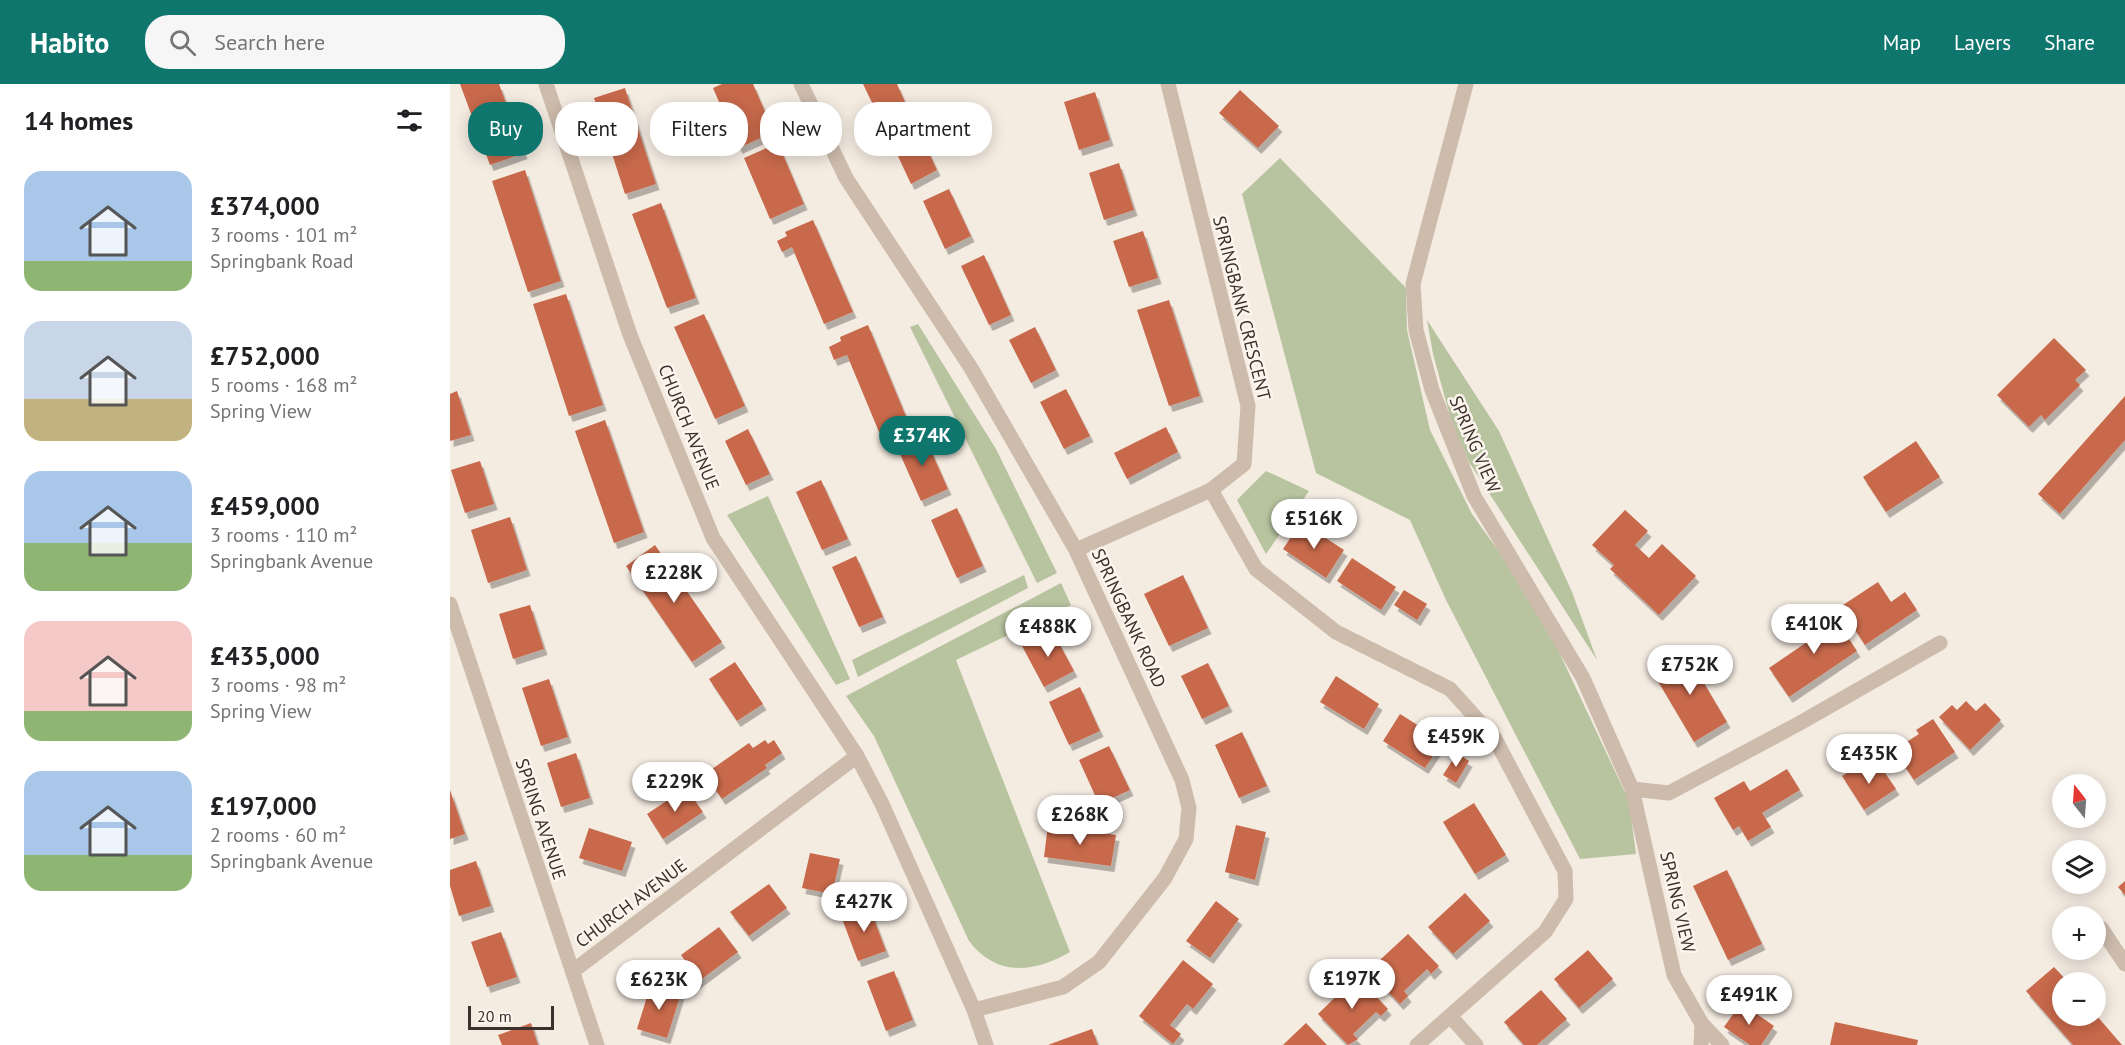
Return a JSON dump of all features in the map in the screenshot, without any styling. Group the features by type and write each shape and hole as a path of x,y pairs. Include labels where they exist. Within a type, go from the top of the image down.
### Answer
{"street":[{"name":"CHURCH AVENUE","path":"546,84 630,335 714,538 857,756 882,804 974,1010"},
{"name":"SPRINGBANK ROAD","path":"801,84 846,178 970,368 1076,550 1182,780 1189,808 1186,839 1165,878 1099,962 1063,987 974,1010"},
{"name":"SPRINGBANK CRESCENT","path":"1076,550 1210,490 1244,464 1248,406 1168,84"},
{"name":"SPRING VIEW","path":"1466,84 1413,284 1416,330 1432,390 1474,496 1583,678 1632,789 1674,975 1702,1024 1722,1045"},
{"path":"1210,490 1256,569 1336,632 1450,689 1495,739 1565,871 1566,899 1545,932 1417,1045"},
{"name":"SPRING AVENUE","path":"450,604 597,1045"},
{"path":"1632,789 1669,793 1800,723 1940,643"},
{"name":"CHURCH AVENUE","path":"573,971 857,756"},
{"path":"2106,936 2125,964"},
{"path":"974,1010 986,1045"},
{"path":"1450,1016 1476,1045"},
{"path":"1701,1045 1702,1024"}],"green space":[{"path":"1280,158 1406,288 1407,330 1430,430 1472,514 1537,605 1629,801 1636,854 1580,859 1446,600 1410,520 1316,473 1242,194"},
{"path":"1427,320 1499,431 1572,592 1597,660 1469,462 1451,420 1433,354"},
{"path":"918,324 996,449 1057,573 1037,583 910,327"},
{"path":"1266,471 1309,491 1266,554 1237,500"},
{"path":"768,496 850,679 836,685 727,515"},
{"path":"1024,575 1028,588 858,677 852,660"},
{"path":"1061,583 1071,605 956,660 1070,952 1043,964 1016,968 991,961 969,941 874,736 846,696"}],"building":[{"path":"460,84 499,84 506,102 468,102 468,106"},
{"path":"722,84 753,84 761,102 760,138 748,144 748,102 719,102 713,88"},
{"path":"863,84 897,84 905,102 872,102"},
{"path":"625,88 630,102 595,102 594,98"},
{"path":"1240,90 1279,126 1258,148 1219,113"},
{"path":"1095,92 1110,140 1079,150 1064,102"},
{"path":"638,128 656,184 625,194 613,156 638,156"},
{"path":"760,151 760,156 784,156 804,204 770,219 744,158"},
{"path":"487,156 516,156 490,165"},
{"path":"898,156 930,156 937,170 911,184"},
{"path":"1119,163 1134,210 1104,220 1089,173"},
{"path":"525,170 561,281 528,292 492,181"},
{"path":"949,189 971,236 945,249 923,201"},
{"path":"661,203 696,298 667,308 632,214"},
{"path":"813,220 853,312 824,324 792,247 782,252 777,241 787,236 785,232"},
{"path":"1143,231 1158,278 1129,287 1113,241"},
{"path":"984,255 1011,315 989,325 961,266"},
{"path":"566,294 603,405 569,416 533,304"},
{"path":"1169,300 1200,396 1169,406 1137,310"},
{"path":"704,314 745,406 715,419 674,327"},
{"path":"868,325 907,419 879,432 847,355 834,360 829,347 841,341 840,337"},
{"path":"1035,327 1056,370 1031,383 1009,340"},
{"path":"2054,338 2086,370 2075,380 2080,385 2045,420 2041,415 2029,427 1997,395"},
{"path":"1066,389 1090,436 1064,449 1040,402"},
{"path":"457,391 471,435 450,441 450,394"},
{"path":"2125,396 2125,440 2060,514 2038,494"},
{"path":"605,420 644,532 614,543 575,431"},
{"path":"1166,427 1178,452 1127,479 1114,453"},
{"path":"748,429 770,474 746,485 725,441"},
{"path":"923,433 948,489 921,501 896,445"},
{"path":"1916,441 1940,477 1886,512 1863,477"},
{"path":"480,461 494,504 465,513 451,470"},
{"path":"821,480 848,539 822,550 796,492"},
{"path":"957,508 983,566 957,578 931,520"},
{"path":"1625,510 1648,531 1635,545 1649,558 1662,544 1696,576 1659,615 1610,569 1614,565 1592,545"},
{"path":"510,517 527,570 488,583 471,530"},
{"path":"1301,522 1344,550 1326,578 1283,549"},
{"path":"655,545 722,642 692,662 626,566"},
{"path":"856,556 883,617 859,627 832,567"},
{"path":"1352,558 1396,587 1381,610 1337,581"},
{"path":"1183,575 1208,628 1169,646 1144,594"},
{"path":"1878,582 1891,602 1905,592 1917,610 1865,645 1840,607"},
{"path":"1404,590 1427,604 1417,620 1394,605"},
{"path":"530,605 544,649 513,659 499,614"},
{"path":"1829,609 1857,651 1789,697 1769,668 1813,638 1804,626"},
{"path":"1051,628 1074,671 1044,687 1021,644"},
{"path":"1685,651 1727,722 1694,742 1652,671"},
{"path":"735,662 763,704 737,721 709,679"},
{"path":"1208,663 1229,706 1202,719 1181,676"},
{"path":"1336,676 1379,704 1364,729 1320,702"},
{"path":"549,679 568,737 541,746 522,688"},
{"path":"1080,687 1100,731 1069,745 1049,702"},
{"path":"1966,701 1976,711 1985,703 2001,720 1970,750 1939,717 1952,705 1957,710"},
{"path":"1400,714 1443,741 1425,768 1383,741"},
{"path":"1933,719 1955,752 1914,780 1894,750 1919,734 1916,730"},
{"path":"1242,732 1267,786 1239,798 1215,745"},
{"path":"765,740 768,744 774,740 782,753 765,765 767,768 722,799 705,774 749,743 753,748"},
{"path":"1109,746 1130,790 1099,804 1079,760"},
{"path":"576,753 590,798 561,807 547,763"},
{"path":"1457,753 1469,761 1456,783 1443,775"},
{"path":"1877,761 1896,789 1864,810 1842,776 1858,766 1862,772"},
{"path":"1787,769 1800,790 1762,813 1771,827 1748,841 1739,826 1733,830 1714,798 1744,781 1750,791"},
{"path":"686,788 703,812 663,839 647,814"},
{"path":"450,790 465,834 450,839"},
{"path":"1474,803 1506,855 1475,874 1443,822"},
{"path":"1048,825 1116,835 1111,866 1044,857"},
{"path":"1236,825 1266,832 1255,880 1225,872"},
{"path":"589,828 632,842 622,871 579,858"},
{"path":"810,853 840,859 832,894 802,888"},
{"path":"476,861 491,906 459,916 450,886 450,870"},
{"path":"1727,870 1762,944 1728,960 1693,886"},
{"path":"2125,881 2125,895 2118,887"},
{"path":"769,884 787,908 749,936 730,912"},
{"path":"1465,893 1490,921 1453,954 1428,927"},
{"path":"1216,901 1239,919 1210,958 1186,941"},
{"path":"869,906 886,951 858,961 841,916"},
{"path":"719,927 738,952 691,987 679,972 689,966 681,955"},
{"path":"501,932 517,977 487,987 471,942"},
{"path":"1408,934 1439,966 1431,974 1427,969 1404,991 1408,996 1400,1004 1368,971"},
{"path":"1588,950 1613,979 1579,1008 1554,979"},
{"path":"1183,960 1213,984 1193,1009 1187,1004 1170,1025 1181,1034 1173,1044 1139,1016"},
{"path":"2054,967 2059,972 2052,972 2052,1021 2026,991"},
{"path":"894,971 913,1020 886,1031 867,981"},
{"path":"1357,976 1388,1009 1381,1016 1376,1012 1353,1034 1358,1039 1348,1045 1318,1014"},
{"path":"651,984 681,993 667,1038 637,1029"},
{"path":"1541,990 1567,1019 1537,1045 1524,1045 1504,1022"},
{"path":"1741,1003 1774,1026 1761,1045 1750,1045 1724,1027"},
{"path":"1835,1022 1918,1040 1917,1045 1830,1045"},
{"path":"531,1023 538,1045 502,1045 498,1035"},
{"path":"1306,1023 1327,1045 1283,1045 1286,1042"},
{"path":"2056,1026 2106,1026 2122,1045 2073,1045"},
{"path":"1092,1029 1098,1045 1048,1045 1064,1039"}]}
